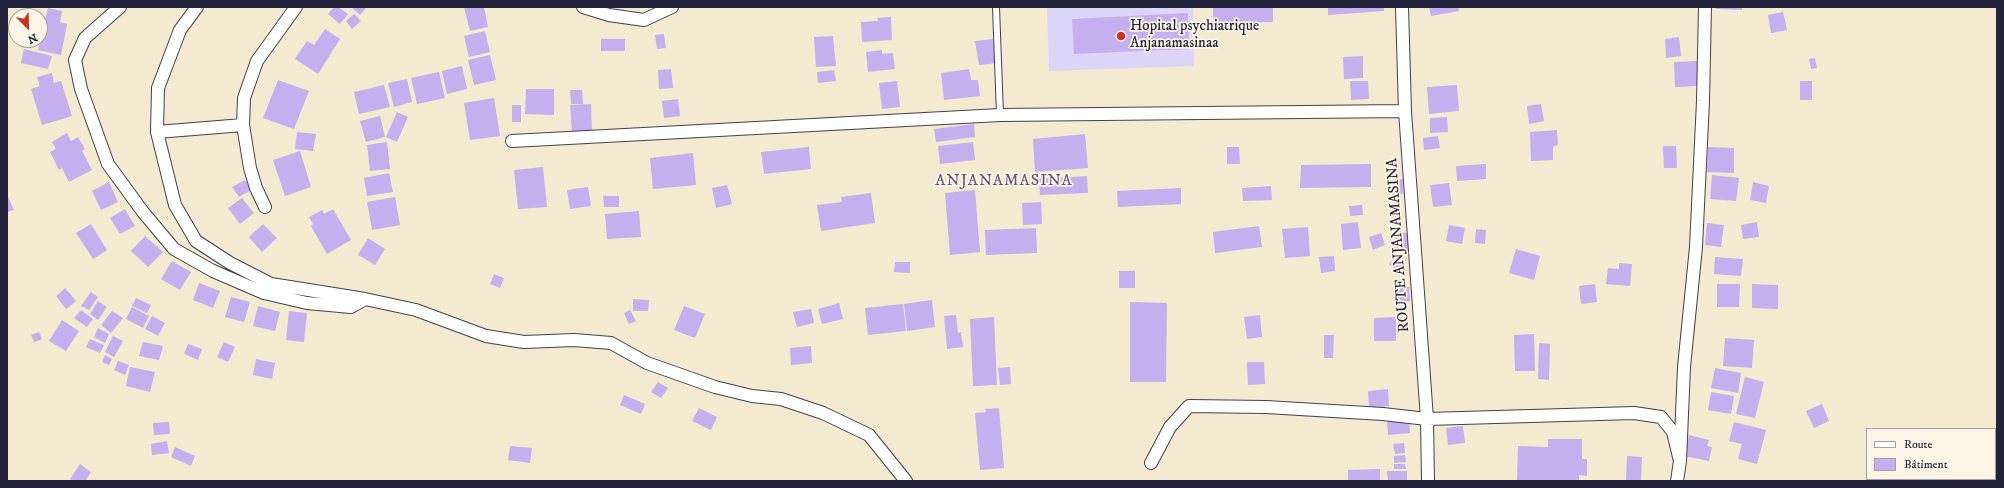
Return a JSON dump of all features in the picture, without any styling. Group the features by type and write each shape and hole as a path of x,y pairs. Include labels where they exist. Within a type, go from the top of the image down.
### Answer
{"street":[{"path":"120,7 85,38 75,60 81,89 108,164 143,212 174,249 213,272 264,293 307,303 351,307 365,299"},
{"path":"197,7 180,30 158,88 157,132 175,206 196,241 230,263 271,284 365,299 416,310 486,336 524,342 574,340 611,343 647,363 716,387 752,396 788,401 823,413 869,435 906,481"},
{"path":"266,207 256,188 250,168 243,125 244,98 258,61 296,7"},
{"path":"583,7 609,15 644,20 672,7"},
{"name":"ROUTE ANJANAMASINA","path":"1402,7 1405,111 1427,419 1428,481"},
{"path":"1677,481 1680,461 1684,368 1696,247 1703,101 1705,7"},
{"path":"512,141 1000,115 1405,111"},
{"path":"157,132 243,125"},
{"path":"1151,463 1170,426 1189,406 1266,407 1383,414 1427,419 1634,413 1661,417 1673,432 1680,461"}],"lane":[{"path":"996,7 1000,115"}],"shaded area":[{"name":"Hopital psychiatrique Anjanamasinaa","path":"1047,7 1193,7 1194,66 1049,71"}],"building":[{"path":"334,7 338,7 348,14 340,24 328,14"},
{"path":"351,7 367,7 360,15"},
{"path":"464,7 484,7 488,27 470,31"},
{"path":"1213,7 1273,7 1273,22 1213,23"},
{"path":"1328,7 1384,7 1384,11 1328,15"},
{"path":"1429,7 1458,7 1459,11 1431,16"},
{"path":"1716,7 1742,7 1742,10 1716,9"},
{"path":"48,8 62,11 60,22 67,24 61,55 38,50 38,48 48,48"},
{"path":"1783,12 1787,30 1771,33 1768,15"},
{"path":"1188,13 1189,49 1074,54 1072,19"},
{"path":"354,14 361,21 352,29 346,21"},
{"path":"891,17 892,40 862,42 861,22 878,21 877,18"},
{"path":"325,29 340,39 318,74 295,59 307,41 314,45"},
{"path":"485,31 490,52 469,57 464,36"},
{"path":"664,34 666,48 657,49 655,35"},
{"path":"833,36 836,66 816,67 814,37"},
{"path":"1679,37 1681,56 1666,58 1665,39"},
{"path":"601,39 625,39 625,51 601,51"},
{"path":"993,39 997,63 979,65 975,41"},
{"path":"24,49 52,56 48,69 21,63"},
{"path":"882,50 882,54 893,53 895,69 868,72 866,52"},
{"path":"490,55 496,80 474,85 468,60"},
{"path":"1363,56 1363,78 1344,79 1343,57"},
{"path":"1815,58 1817,68 1811,69 1809,59"},
{"path":"1698,61 1699,86 1675,87 1674,62"},
{"path":"462,66 467,89 447,94 442,71"},
{"path":"671,69 673,88 659,89 658,70"},
{"path":"969,69 971,80 978,80 980,96 944,100 941,73"},
{"path":"834,70 836,81 818,83 817,72"},
{"path":"439,72 445,98 417,104 411,78"},
{"path":"52,73 54,83 61,81 72,116 42,125 31,89 40,86 37,77"},
{"path":"407,79 412,102 394,107 388,83"},
{"path":"278,80 309,91 294,129 263,118"},
{"path":"897,81 900,107 882,109 879,83"},
{"path":"1350,81 1368,81 1369,99 1351,100"},
{"path":"1800,81 1812,81 1812,100 1800,100"},
{"path":"384,85 390,107 359,114 354,92"},
{"path":"1457,85 1459,111 1429,114 1427,87"},
{"path":"526,89 554,89 554,115 525,114"},
{"path":"570,90 582,90 583,104 571,104"},
{"path":"494,98 500,136 470,140 464,103"},
{"path":"678,99 680,116 664,118 662,101"},
{"path":"591,104 592,131 572,132 570,105"},
{"path":"1541,104 1544,121 1529,124 1527,106"},
{"path":"512,105 521,105 521,122 512,122"},
{"path":"397,112 408,117 397,142 386,137"},
{"path":"380,116 385,137 366,142 360,121"},
{"path":"1447,117 1448,132 1430,133 1430,118"},
{"path":"974,124 975,137 936,142 934,129"},
{"path":"1557,130 1558,145 1553,146 1553,160 1531,161 1530,132"},
{"path":"297,132 316,134 313,151 295,149"},
{"path":"67,133 71,141 78,137 85,149 82,151 92,170 69,182 62,168 59,170 50,152 56,149 52,142"},
{"path":"1085,134 1088,168 1035,172 1033,139"},
{"path":"1438,136 1440,148 1424,150 1423,138"},
{"path":"387,142 390,169 370,171 367,145"},
{"path":"973,142 975,160 940,164 938,146"},
{"path":"1663,146 1676,146 1677,168 1664,168"},
{"path":"809,147 811,169 764,174 761,152"},
{"path":"1227,147 1239,147 1240,164 1227,164"},
{"path":"1708,147 1734,148 1734,173 1707,172"},
{"path":"300,151 311,187 285,196 273,160"},
{"path":"693,153 696,185 653,189 650,158"},
{"path":"1371,164 1371,187 1300,188 1301,165"},
{"path":"1486,164 1486,179 1457,181 1456,166"},
{"path":"543,167 547,207 518,209 514,170"},
{"path":"389,173 393,192 367,196 364,178"},
{"path":"1712,175 1739,178 1736,201 1710,199"},
{"path":"1087,176 1088,193 1040,195 1039,179"},
{"path":"1403,179 1403,194 1392,195 1392,180"},
{"path":"245,180 251,190 239,197 232,187"},
{"path":"109,182 118,202 101,210 92,191"},
{"path":"1753,182 1769,186 1766,203 1750,200"},
{"path":"1449,183 1452,205 1433,207 1430,185"},
{"path":"727,185 732,204 716,208 712,188"},
{"path":"1271,186 1272,200 1243,201 1242,188"},
{"path":"588,187 591,206 570,209 567,190"},
{"path":"1181,188 1181,204 1118,207 1117,191"},
{"path":"975,190 980,252 950,255 945,193"},
{"path":"871,193 875,223 821,231 817,205 842,202 841,197"},
{"path":"7,195 14,210 7,212"},
{"path":"603,196 619,196 619,207 604,207"},
{"path":"395,197 400,225 372,230 367,202"},
{"path":"242,198 254,213 240,224 228,208"},
{"path":"1041,202 1042,224 1023,225 1022,203"},
{"path":"1362,205 1363,215 1350,216 1349,206"},
{"path":"125,209 135,226 120,234 110,218"},
{"path":"333,209 351,240 327,254 311,226 313,224 309,217 322,210 324,214"},
{"path":"639,211 641,237 607,239 605,214"},
{"path":"1358,222 1361,248 1343,250 1341,224"},
{"path":"1757,222 1759,237 1743,239 1741,225"},
{"path":"1707,223 1724,225 1721,247 1705,245"},
{"path":"91,224 107,250 93,259 76,233"},
{"path":"263,224 277,238 262,252 249,237"},
{"path":"1449,225 1465,228 1462,244 1446,241"},
{"path":"1259,226 1262,247 1215,253 1213,232"},
{"path":"1308,227 1310,256 1285,258 1282,229"},
{"path":"1036,228 1037,253 986,255 985,230"},
{"path":"1476,229 1486,230 1485,244 1475,243"},
{"path":"1395,232 1408,233 1408,251 1394,250"},
{"path":"1381,233 1385,245 1373,250 1369,237"},
{"path":"145,236 163,252 148,267 131,251"},
{"path":"368,238 385,249 375,265 358,255"},
{"path":"1516,249 1540,256 1534,280 1509,273"},
{"path":"1334,256 1335,271 1321,273 1319,257"},
{"path":"1715,257 1743,259 1741,276 1714,274"},
{"path":"1395,258 1406,268 1401,274 1389,264"},
{"path":"172,261 191,272 180,290 161,279"},
{"path":"895,262 910,262 910,273 894,272"},
{"path":"1619,263 1632,264 1630,286 1606,284 1608,268 1619,269"},
{"path":"1119,271 1135,271 1135,288 1119,288"},
{"path":"494,274 504,278 500,288 490,284"},
{"path":"199,283 220,291 213,308 193,300"},
{"path":"1595,284 1597,302 1581,304 1579,286"},
{"path":"1717,284 1740,284 1739,307 1717,307"},
{"path":"1752,284 1778,285 1778,309 1752,308"},
{"path":"1409,287 1410,301 1398,302 1397,288"},
{"path":"65,288 76,301 66,309 56,296"},
{"path":"91,292 98,297 89,310 81,306"},
{"path":"231,297 250,302 244,322 225,317"},
{"path":"136,298 151,305 147,313 132,306"},
{"path":"633,299 649,300 648,311 633,311"},
{"path":"932,300 935,327 907,331 904,304"},
{"path":"98,301 107,307 98,320 90,314"},
{"path":"1130,302 1167,303 1166,382 1130,382"},
{"path":"839,303 843,319 822,324 818,309"},
{"path":"903,304 906,331 868,335 865,308"},
{"path":"258,306 280,312 275,331 253,326"},
{"path":"684,306 705,314 695,338 674,330"},
{"path":"132,307 149,316 143,328 126,319"},
{"path":"811,309 814,323 797,327 793,312"},
{"path":"81,310 93,319 87,327 74,318"},
{"path":"630,310 636,321 629,324 624,313"},
{"path":"112,311 123,318 111,333 101,325"},
{"path":"289,311 307,313 304,342 286,340"},
{"path":"956,315 958,333 961,332 963,347 947,349 944,316"},
{"path":"1260,315 1262,337 1247,339 1244,317"},
{"path":"152,316 165,323 158,336 145,329"},
{"path":"994,317 997,385 973,386 970,319"},
{"path":"1396,317 1396,341 1374,341 1374,318"},
{"path":"62,320 79,331 66,351 49,341"},
{"path":"98,328 109,334 105,343 94,337"},
{"path":"39,332 42,339 34,342 31,335"},
{"path":"1534,334 1535,371 1515,371 1514,335"},
{"path":"1324,335 1334,335 1333,358 1324,358"},
{"path":"113,336 123,341 114,357 105,352"},
{"path":"1725,338 1754,340 1752,368 1723,366"},
{"path":"90,339 104,345 100,353 86,347"},
{"path":"143,342 163,346 159,360 139,356"},
{"path":"224,342 235,347 228,362 217,357"},
{"path":"1539,343 1550,344 1549,380 1538,379"},
{"path":"188,344 202,349 198,360 184,354"},
{"path":"811,346 812,363 791,365 790,348"},
{"path":"105,355 112,359 109,365 102,362"},
{"path":"256,359 275,363 272,379 253,375"},
{"path":"118,361 129,365 125,375 114,370"},
{"path":"1247,362 1264,362 1265,384 1248,385"},
{"path":"130,367 155,372 150,392 126,386"},
{"path":"1010,367 1011,384 1000,385 998,368"},
{"path":"1715,368 1741,373 1738,393 1711,388"},
{"path":"1745,377 1764,382 1755,418 1736,414"},
{"path":"658,382 668,388 661,398 651,392"},
{"path":"1388,389 1389,406 1369,408 1368,391"},
{"path":"1711,392 1734,396 1731,414 1708,410"},
{"path":"624,395 645,404 641,414 620,405"},
{"path":"1822,404 1829,421 1814,428 1806,411"},
{"path":"699,408 717,417 711,430 692,421"},
{"path":"999,408 1004,468 980,470 975,413 986,412 985,409"},
{"path":"1409,419 1410,433 1388,435 1387,421"},
{"path":"169,422 170,434 154,435 153,423"},
{"path":"1734,422 1766,430 1757,464 1738,459 1742,444 1729,441"},
{"path":"1463,426 1465,443 1448,445 1446,428"},
{"path":"1689,435 1709,440 1707,446 1712,447 1709,461 1684,456"},
{"path":"1548,439 1582,439 1582,459 1587,459 1587,476 1579,475 1579,481 1517,481 1518,446 1548,447"},
{"path":"167,441 169,453 152,455 151,444"},
{"path":"1404,443 1405,453 1395,454 1393,444"},
{"path":"510,446 532,448 530,463 508,460"},
{"path":"175,447 195,456 191,466 171,457"},
{"path":"1405,455 1406,462 1394,463 1394,456"},
{"path":"1627,456 1642,457 1641,481 1626,480"},
{"path":"80,464 91,472 85,481 74,481 70,479"},
{"path":"1394,464 1405,464 1406,469 1394,469"},
{"path":"1380,469 1380,481 1348,481 1348,470"},
{"path":"1387,471 1407,471 1407,481 1388,481"}],"place":[{"name":"Hopital psychiatrique Anjanamasinaa","path":"1121,36"}],"district":[{"name":"ANJANAMASINA","path":"1004,182"}]}
